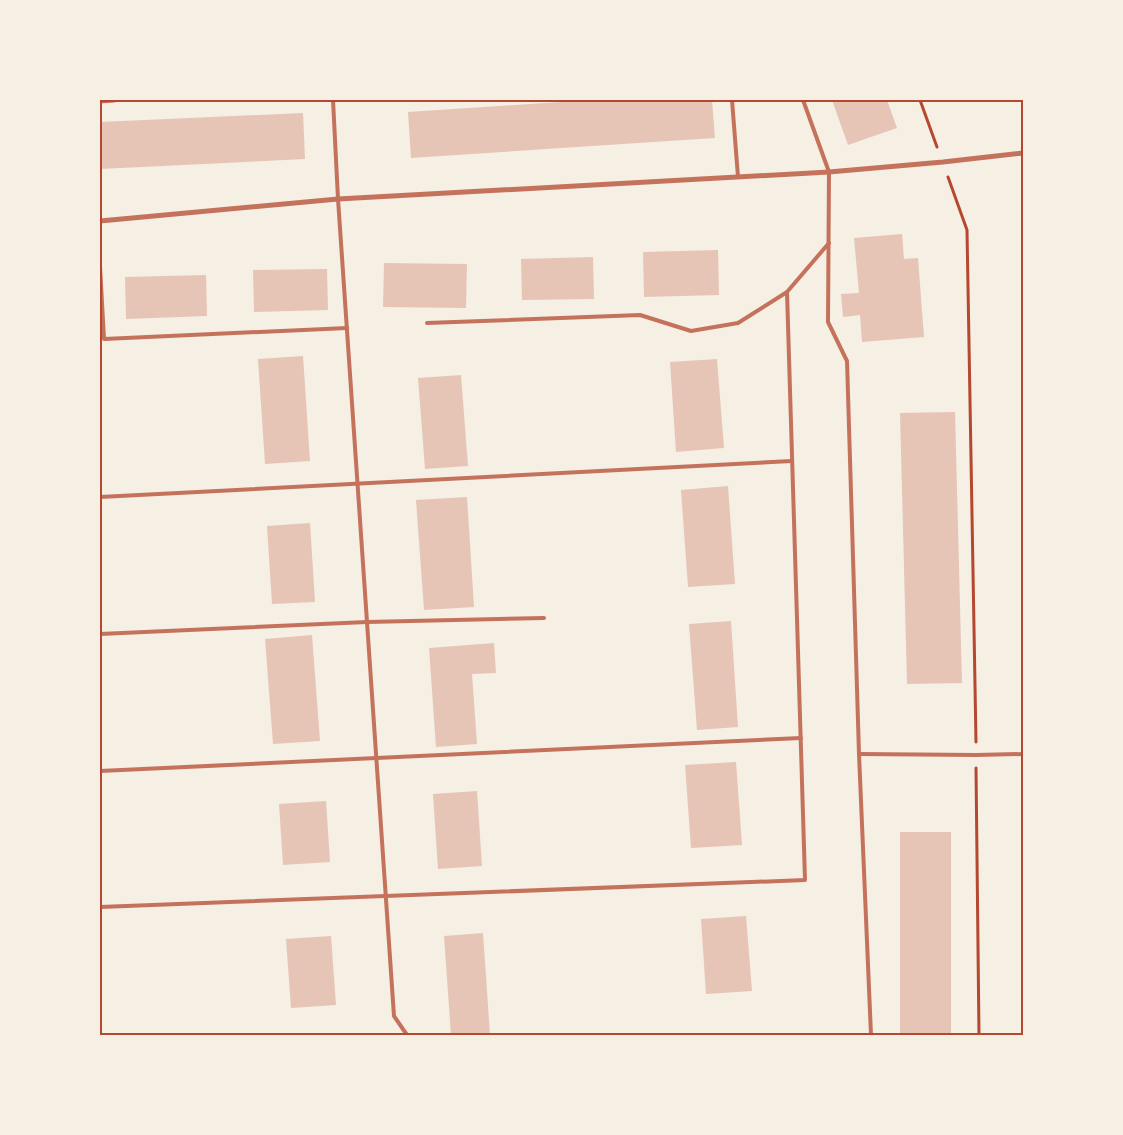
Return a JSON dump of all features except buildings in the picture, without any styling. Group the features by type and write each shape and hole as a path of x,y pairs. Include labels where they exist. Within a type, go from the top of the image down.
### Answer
{"street":[{"path":"100,101 114,100"},
{"path":"100,221 338,200 829,172 1023,153"}],"lane":[{"path":"333,100 338,200 394,1016 407,1035"},
{"path":"732,100 738,178"},
{"path":"803,100 829,172 828,322 847,361 859,754 872,1035"},
{"path":"427,323 640,315 691,331 738,323 787,292 829,243"},
{"path":"100,266 104,339 347,328"},
{"path":"100,907 805,880 787,292"},
{"path":"100,497 792,460"},
{"path":"100,634 367,622 544,618"},
{"path":"100,771 801,738"},
{"path":"859,754 1023,754"}],"path":[{"path":"920,100 967,230 979,1035"}]}
